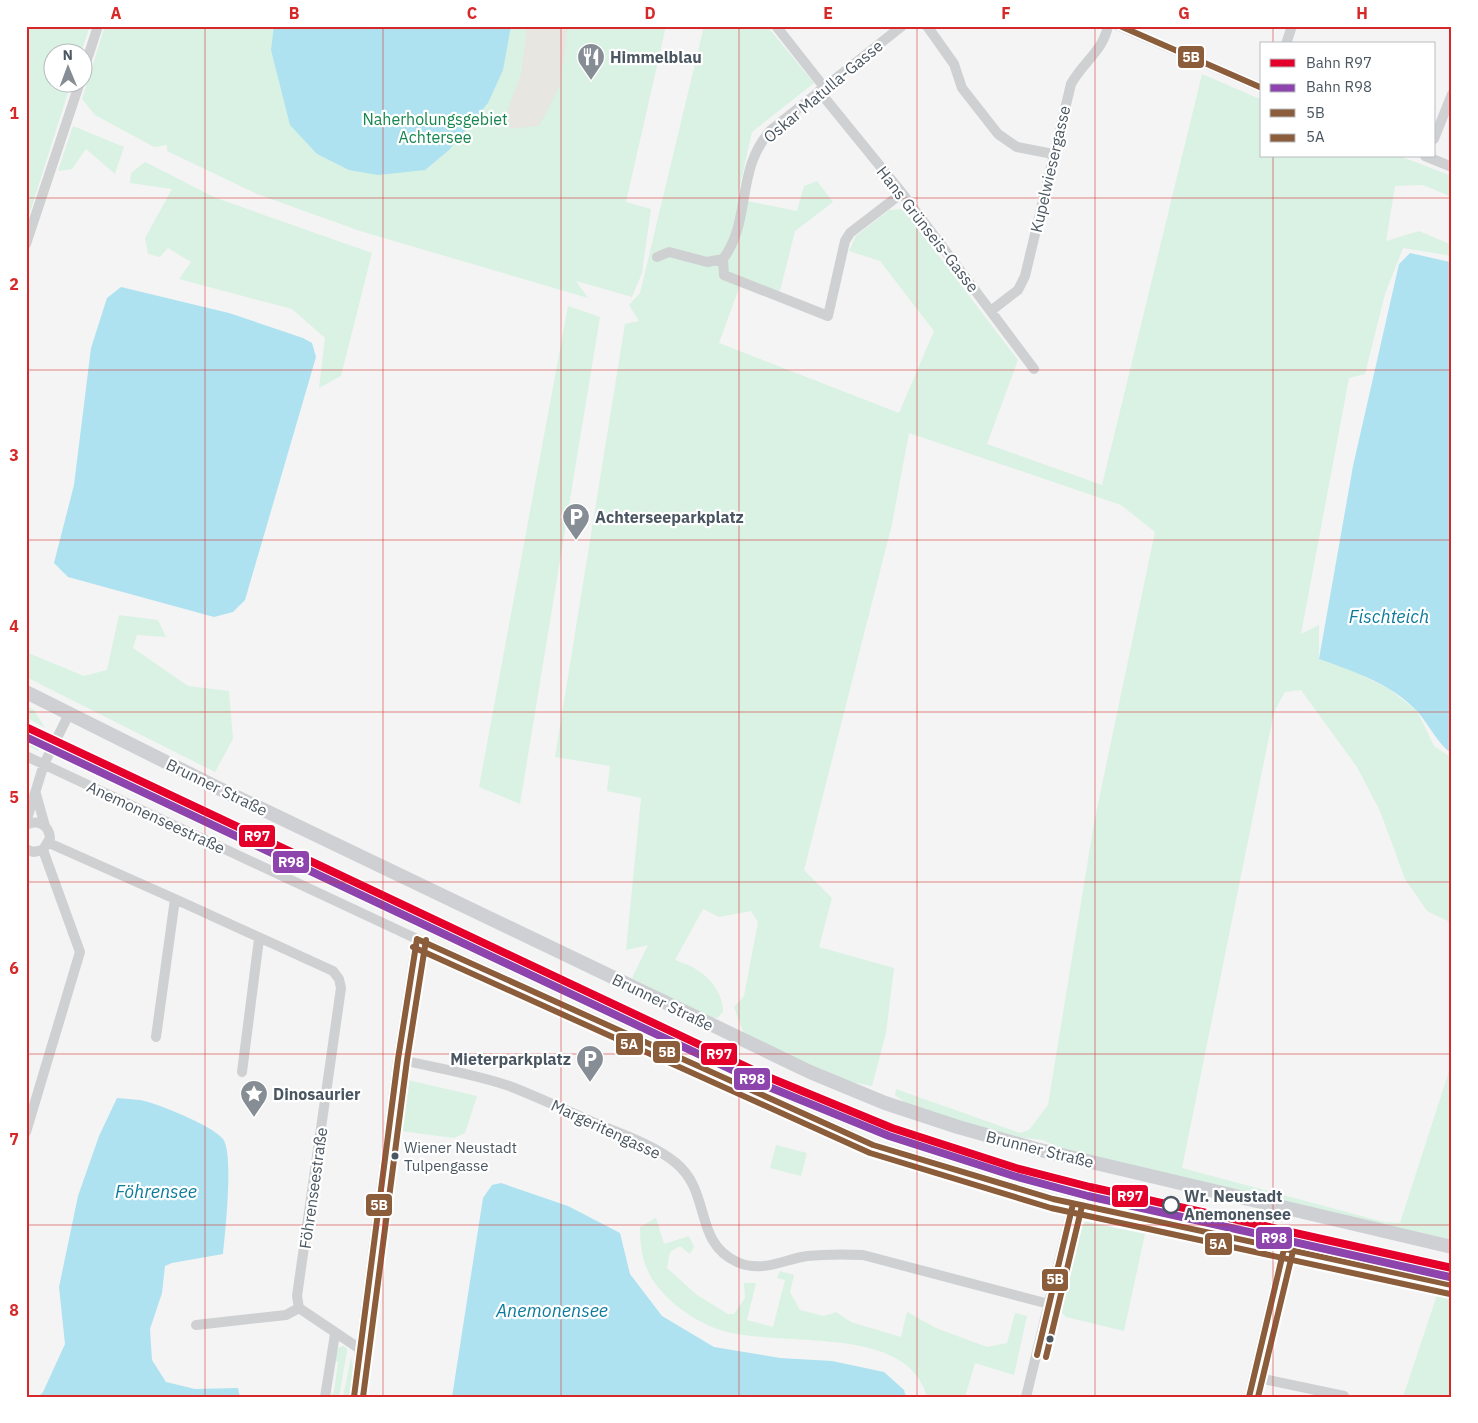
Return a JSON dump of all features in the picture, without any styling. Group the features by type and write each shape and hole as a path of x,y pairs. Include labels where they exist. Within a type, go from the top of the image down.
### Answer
{"main road":[{"name":"Brunner Straße","path":"26,692 777,1056 885,1103 958,1128 1036,1149 1452,1246"}],"street":[{"path":"92,44 98,26"},
{"name":"Hans Grünseis-Gasse","path":"776,26 822,89 992,310 1034,369"},
{"name":"Oskar Matulla-Gasse","path":"723,259 734,246 751,160 760,142 771,130 902,26"},
{"path":"926,26 954,64 962,88 998,134 1017,147 1053,154"},
{"name":"Kupelwiesergasse","path":"992,310 1018,290 1025,276 1071,84 1079,70 1099,51 1106,37 1108,26"},
{"path":"1119,26 1260,87"},
{"path":"1287,42 1292,26"},
{"path":"26,244 77,92"},
{"path":"1436,134 1452,94"},
{"path":"1429,158 1452,167"},
{"path":"656,257 669,252 707,262 723,259 724,275 828,316 845,241 850,233 902,193"},
{"path":"45,826 37,822 26,823 44,764 69,714"},
{"name":"Anemonenseestraße","path":"26,756 417,939 873,1145 1073,1204 1452,1285"},
{"path":"26,1132 80,952 46,846 50,834 45,826 36,793"},
{"path":"26,849 33,852 46,846"},
{"name":"Föhrenseestraße","path":"46,846 175,899 333,972 339,979 341,988 297,1296 299,1308"},
{"path":"156,1037 175,899"},
{"path":"242,1072 259,939"},
{"path":"354,1397 398,1059 417,939"},
{"name":"Margeritengasse","path":"398,1059 510,1087 652,1149 677,1164 696,1188 710,1238 721,1253 738,1262 756,1267 774,1266 805,1257 837,1254 863,1255 1049,1304"},
{"path":"1026,1397 1073,1204"},
{"path":"1249,1397 1284,1249"},
{"path":"196,1325 286,1315 299,1308 360,1349"},
{"path":"325,1397 335,1334"},
{"path":"1254,1377 1344,1396"}],"green space":[{"path":"26,26 90,26 84,42 42,42 42,92 68,92 26,225"},
{"name":"Naherholungsgebiet Achtersee","path":"105,26 666,26 626,202 651,209 642,273 632,297 576,281 588,298 360,231 257,194 167,151 167,145 154,147 95,115 82,99 84,92 92,92 92,67"},
{"path":"704,26 767,26 814,83 752,132 737,199 797,211 804,186 817,181 833,202 795,231 780,291 742,280 719,343 899,413 934,331 880,261 849,251 856,236 889,210 903,209 1018,360 987,444 1102,485 1202,74 1260,99 1260,158 1404,158 1452,176 1452,197 1423,185 1395,186 1386,241 1419,231 1452,245 1452,256 1403,248 1385,294 1365,374 1349,378 1301,634 1319,625 1319,659 1353,671 1389,689 1417,711 1434,746 1452,758 1452,923 1427,911 1405,879 1380,811 1357,767 1301,690 1285,692 1274,712 1182,1168 1384,1222 1400,1223 1452,1062 1452,1240 1064,1150 1043,1140 1015,1137 910,1106 895,1095 896,1089 1020,1133 1029,1130 1048,1105 1094,823 1155,532 1121,505 909,433 892,524 804,870 832,898 819,947 894,968 886,1033 872,1086 846,1081 744,1034 734,1007 744,996 758,922 751,911 719,917 703,909 675,960 695,968 716,988 723,1012 717,1018 708,1018 632,978 648,945 626,950 641,798 607,791 610,766 555,757 625,324 639,321 629,305 640,293"},
{"path":"73,126 124,147 115,174 86,149 72,169 58,171"},
{"path":"145,162 216,198 372,253 341,376 319,388 325,338 292,309 179,279 191,262 168,248 160,257 148,254 145,238 172,189 130,183 131,173"},
{"path":"568,306 600,317 520,804 479,787"},
{"path":"119,615 158,620 166,637 137,635 133,648 188,686 229,691 233,739 215,772 26,677 26,652 84,676 107,670"},
{"path":"26,705 34,710 45,728 26,717"},
{"path":"26,732 45,743 38,751 26,745"},
{"path":"408,1080 477,1096 465,1133 454,1138 401,1131"},
{"path":"776,1145 807,1153 801,1176 770,1168"},
{"path":"656,1218 664,1244 689,1236 694,1247 690,1254 680,1246 670,1252 667,1268 697,1295 728,1314 734,1314 745,1298 744,1283 756,1283 747,1320 773,1327 785,1280 777,1278 780,1271 794,1275 790,1292 800,1310 824,1316 836,1312 851,1322 901,1337 907,1312 936,1328 987,1347 1007,1343 1015,1313 1027,1316 1014,1375 975,1363 965,1397 927,1397 914,1373 893,1357 865,1347 834,1342 737,1334 712,1327 688,1314 673,1302 660,1290 649,1274 641,1248 640,1227"},
{"path":"1087,1222 1145,1234 1124,1331 1066,1317 1059,1309 1080,1226"},
{"path":"1438,1292 1452,1295 1452,1397 1403,1397"},
{"path":"343,1346 347,1348 347,1352 339,1397 329,1397 334,1392 338,1362 335,1361 338,1348"},
{"path":"351,1357 353,1366 349,1397 343,1397"}],"sand":[{"path":"527,26 568,26 560,85 539,126 509,129 508,109 521,74"}],"water":[{"path":"274,26 511,26 503,70 488,103 449,150 425,170 378,175 349,170 317,154 290,125 271,50"},
{"name":"Fischteich","path":"1410,253 1450,262 1452,265 1452,754 1438,740 1418,712 1408,702 1372,680 1319,659 1353,466 1399,264"},
{"path":"121,287 229,313 303,338 312,343 316,357 245,600 233,612 214,617 68,577 54,563 74,485 91,348 107,298"},
{"name":"Föhrensee","path":"117,1098 140,1100 171,1110 208,1128 223,1139 228,1160 228,1176 223,1254 172,1263 165,1266 162,1293 150,1329 152,1360 166,1382 195,1389 238,1388 240,1397 38,1397 43,1392 65,1344 59,1287 78,1196 99,1136"},
{"name":"Anemonensee","path":"501,1183 568,1206 620,1233 630,1274 662,1316 714,1347 780,1358 832,1361 884,1372 904,1390 906,1397 452,1397 483,1198 492,1185"}],"rail line":[{"name":"R97","path":"26,727 768,1077 892,1128 1016,1168 1090,1187 1452,1268"},
{"name":"R98","path":"26,737 764,1085 889,1136 1014,1176 1088,1196 1450,1277"}],"transit line":[{"name":"5B","path":"1120,26 1260,87"},
{"name":"5B","path":"417,939 873,1145 1053,1199 1452,1285"},
{"name":"5B","path":"354,1397 398,1059 417,939"},
{"name":"5A","path":"363,1397 407,1060 426,940"},
{"name":"5A","path":"413,947 870,1153 1051,1208 1450,1294"},
{"name":"5B","path":"1037,1355 1073,1204"},
{"name":"5A","path":"1046,1357 1082,1206"},
{"name":"5B","path":"1249,1397 1284,1249"},
{"name":"5A","path":"1258,1397 1293,1251"}],"place":[{"name":"Himmelblau","path":"591,81"},
{"name":"Achterseeparkplatz","path":"576,541"},
{"name":"Mieterparkplatz","path":"590,1083"},
{"name":"Dinosaurier","path":"254,1118"},
{"name":"Wiener Neustadt Tulpengasse","path":"395,1156"},
{"name":"Wr. Neustadt Anemonensee","path":"1171,1205"}]}
